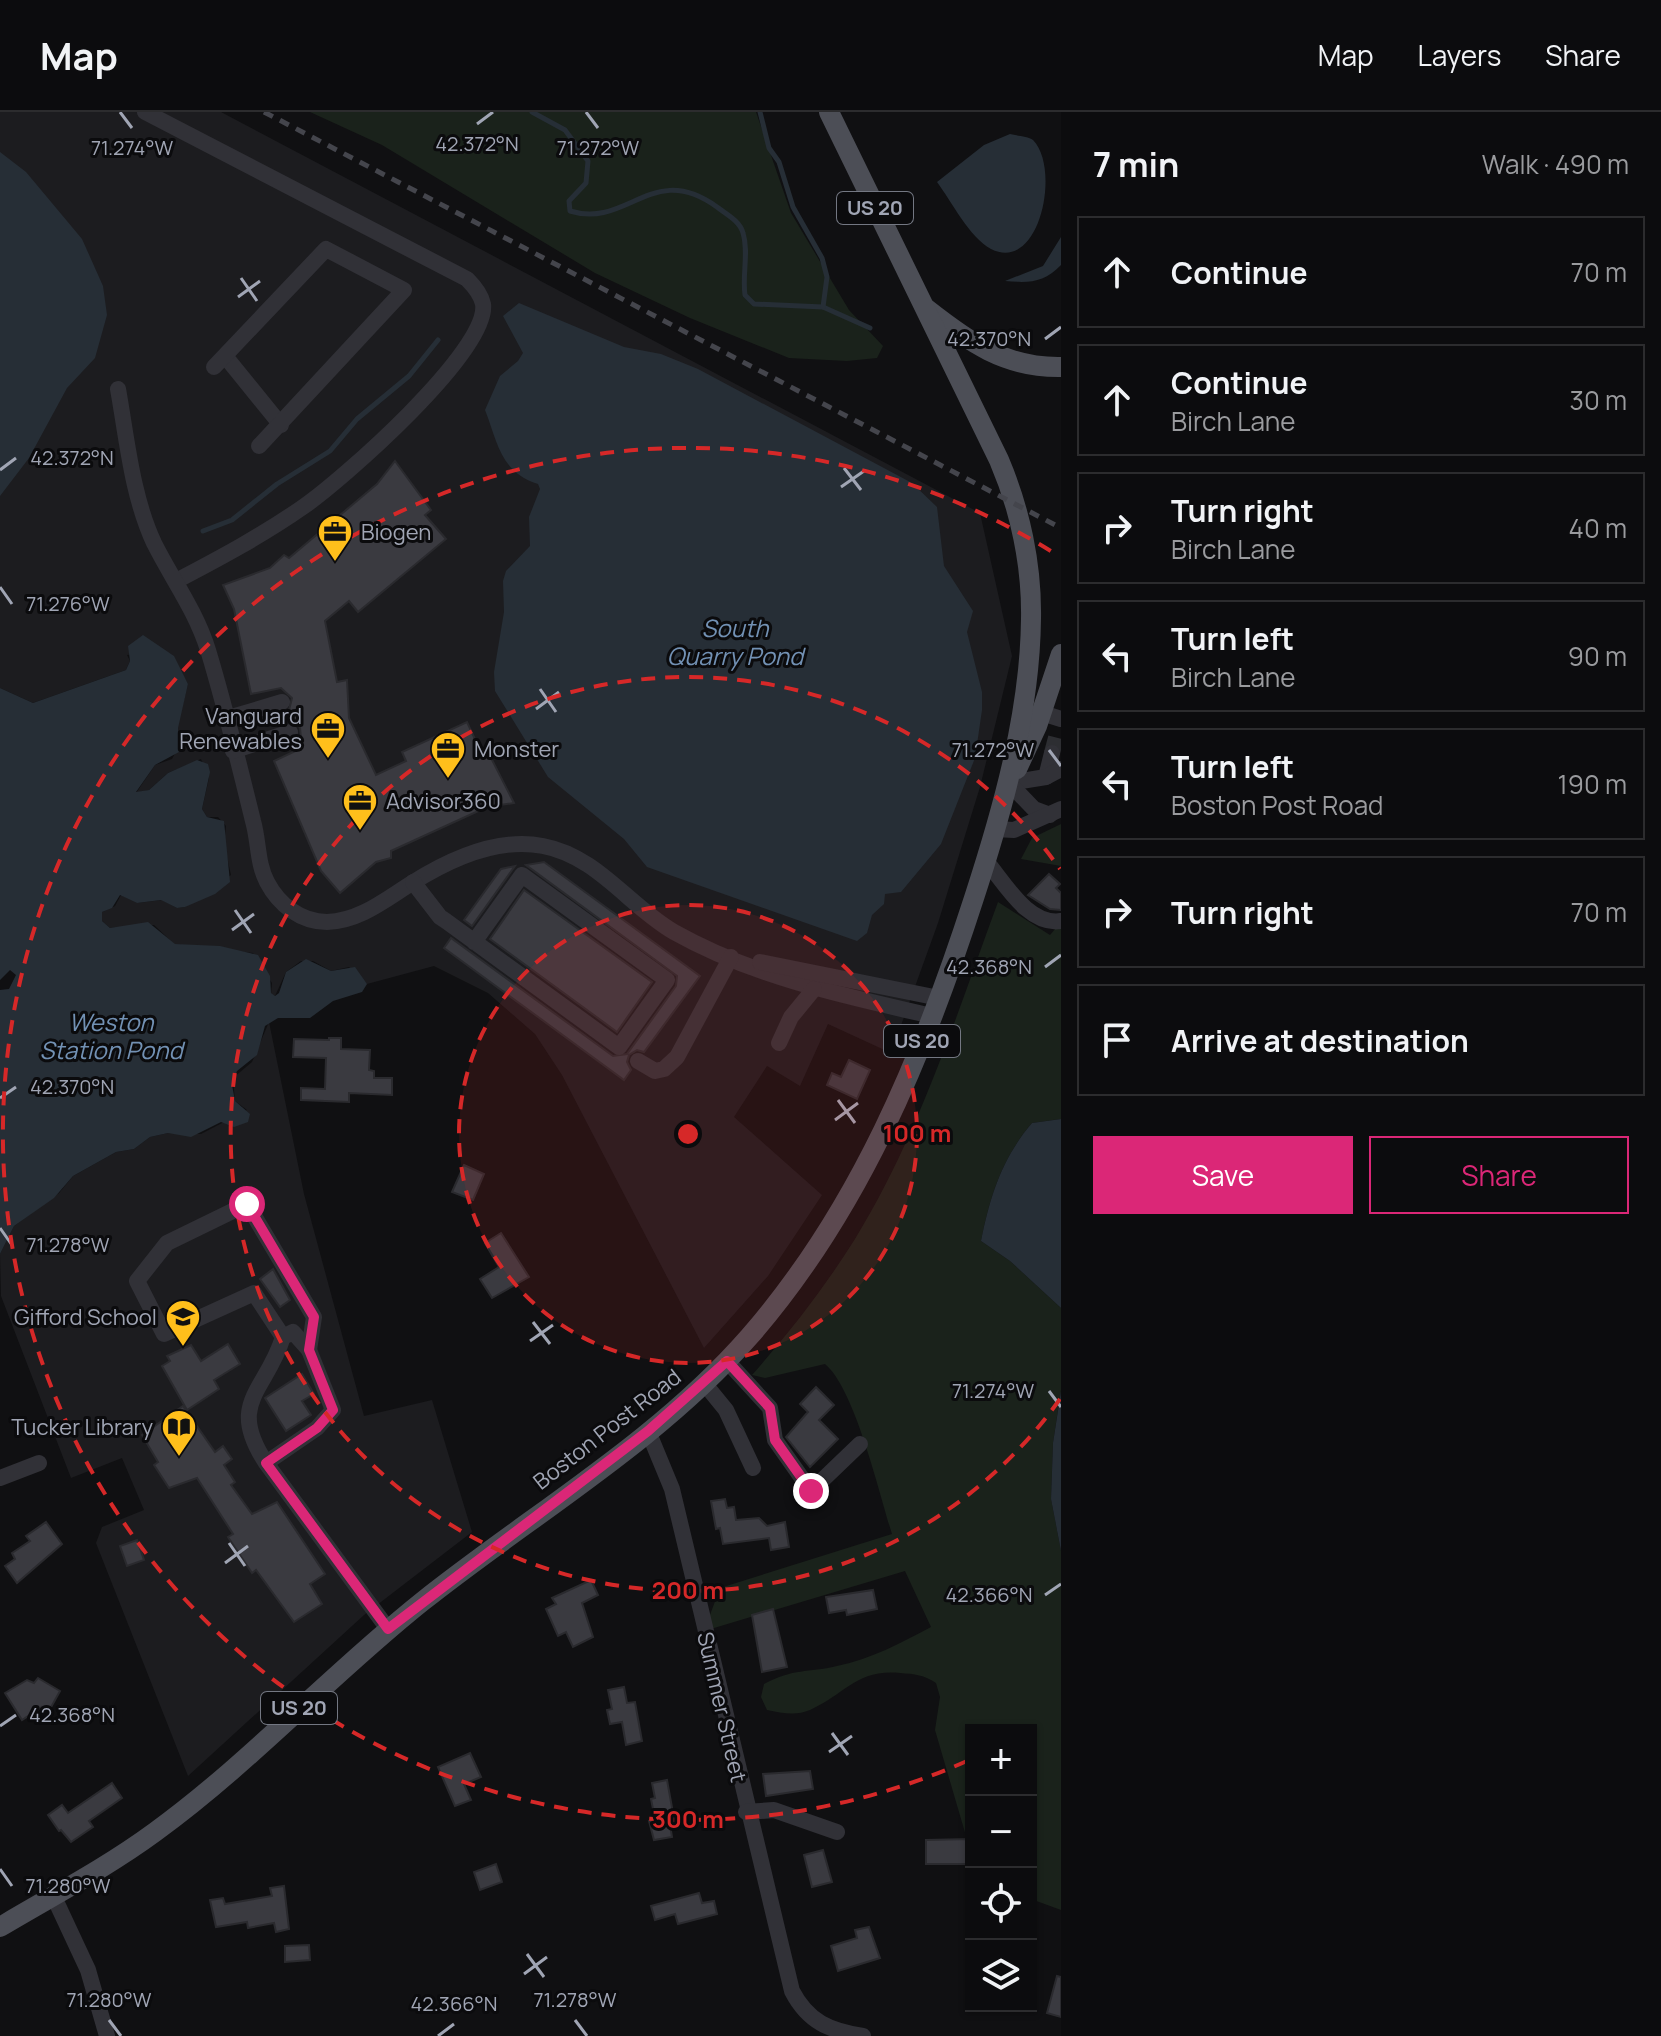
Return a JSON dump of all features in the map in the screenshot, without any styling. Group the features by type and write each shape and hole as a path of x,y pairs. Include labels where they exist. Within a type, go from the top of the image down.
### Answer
{"main road":[{"name":"US 20","path":"829,112 920,304"},
{"name":"Boston Post Road","path":"0,1927 119,1856 178,1814 388,1629 648,1431 727,1361 790,1287 837,1218 883,1134 936,1007 986,861 1009,783 1031,635 1031,595 1024,547 1006,478 920,304"},
{"path":"920,304 991,354 1029,365 1061,367"},
{"name":"Boston Post Road","path":"1009,783 1055,722 1061,654"}],"street":[{"path":"145,112 424,264 467,279 483,305 481,320 447,371 389,434 323,493 237,549 176,581"},
{"path":"259,446 281,425 404,290 326,249 220,362 281,425"},
{"path":"118,389 141,504 153,541 202,632 254,824 261,868 273,892 291,912 315,921 343,920 373,908 413,882 480,850 499,845 541,845 581,860 672,930 731,957 814,989 936,1007"},
{"path":"225,719 282,702"},
{"path":"233,751 290,732"},
{"path":"1009,783 1054,773 1057,756"},
{"path":"1009,783 1034,809 1056,812"},
{"path":"995,829 1014,830 1056,812"},
{"path":"986,861 1032,915 1047,922 1061,921"},
{"path":"413,882 436,912 474,942 619,1047 667,980 522,875 474,942"},
{"path":"731,957 936,1007"},
{"path":"638,1061 655,1071 673,1062 731,957"},
{"path":"779,1043 791,1017 814,989"},
{"path":"283,1337 254,1293 164,1334 137,1281 167,1243 247,1204 314,1317 309,1350"},
{"path":"266,1463 317,1428 333,1410 309,1350 293,1332 283,1337 272,1366 255,1387 248,1417 250,1438 266,1463 388,1629"},
{"path":"727,1361 770,1408 775,1440 811,1491 860,1444"},
{"path":"704,1383 726,1410 753,1468"},
{"name":"Summer Street","path":"648,1431 672,1489 746,1812 792,1991 800,2007 825,2028 863,2036"},
{"path":"0,1478 39,1463"},
{"path":"746,1812 774,1810 837,1832"},
{"path":"53,1895 80,1948 107,2036"}],"shaded area":[{"path":"0,112 221,112 980,513 1012,656 980,787 938,923 891,1053 828,1024 800,1086 767,1066 734,1117 822,1195 768,1276 704,1348 562,1075 535,1034 488,993 434,966 367,984 349,967 331,971 313,961 301,961 286,972 275,996 271,994 272,983 253,953 174,944 154,925 110,928 102,921 102,912 115,906 121,895 137,903 162,900 177,908 185,907 231,875 224,844 226,826 218,817 207,817 202,809 209,778 201,759 168,773 149,790 136,793 155,765 172,759 180,744 177,728 188,684 171,654 164,651 127,655 130,661 126,670 33,703 0,688"},
{"path":"310,112 756,112 791,213 849,310 883,346 877,358 847,361 789,358 690,318 595,273 382,145"},
{"path":"1061,824 1061,866 1021,859 1032,838"},
{"path":"998,902 1050,935 1061,922 1061,1119 1032,1123 1022,1136 1005,1164 993,1193 981,1241 1010,1261 1061,1308 1061,1390 1053,1443 1051,1499 1061,1551 1061,1910 1037,1901 1037,1724 965,1724 965,1832 935,1730 940,1697 936,1683 910,1674 872,1675 810,1710 794,1713 767,1710 761,1697 764,1684 775,1679 862,1659 931,1627 905,1571 704,1631 720,1588 892,1534 856,1418 836,1377 825,1364 765,1378 752,1375 819,1292 855,1239 917,1117"},
{"name":"Gifford School","path":"269,1022 304,1194 364,1416 432,1400 472,1532 364,1615 188,1776 96,1543 102,1527 144,1510 122,1458 71,1478 1,1296 0,1254 14,1226 59,1193 73,1176 116,1152 134,1149 150,1137 168,1133 201,1134 247,1110 235,1101 233,1078 252,1062"}],"water":[{"path":"1010,134 1033,140 1041,154 1045,193 1033,233 1022,246 1008,253 991,249 975,236 937,182 984,145"},
{"path":"0,152 26,172 82,239 103,286 107,315 95,358 67,388 29,458 0,496"},
{"path":"1061,237 1061,265 1055,271 1036,280 1005,281 1043,266"},
{"name":"South Quarry Pond","path":"519,303 624,347 661,354 698,369 912,483 937,507 944,566 973,611 967,632 982,692 975,758 941,844 901,892 885,894 884,904 872,915 867,933 857,941 647,867 624,839 548,777 495,691 494,672 504,612 503,581 506,571 530,546 529,517 540,489 538,484 525,479 508,464 497,445 485,410 500,376 523,353 503,316"},
{"name":"Weston Station Pond","path":"143,635 174,656 188,684 178,728 179,752 155,765 136,792 149,790 168,773 197,760 208,764 210,772 202,809 207,817 224,821 230,882 215,894 177,908 161,900 137,903 120,895 112,908 102,912 102,921 110,928 148,922 175,944 220,946 258,955 270,976 271,993 275,996 286,972 306,959 331,971 355,967 367,984 362,992 333,1001 310,1018 278,1018 265,1026 257,1055 237,1071 232,1085 235,1101 250,1114 248,1122 234,1127 221,1122 191,1137 168,1133 150,1137 134,1149 116,1152 73,1176 54,1198 14,1226 0,1254 0,990 9,989 16,975 10,970 0,980 0,688 33,703 126,670 130,661 128,646"},
{"path":"1061,1119 1061,1308 1010,1261 981,1241 993,1193 1005,1164 1022,1136 1032,1123"},
{"path":"1061,1391 1061,1551 1051,1499 1053,1443"}],"building":[{"path":"395,461 431,510 425,515 446,539 358,612 349,601 325,621 337,682 347,680 349,718 376,775 406,761 402,752 467,722 480,750 486,748 514,803 487,807 391,851 391,858 376,862 340,893 321,871 274,761 302,748 300,728 289,710 292,698 281,688 251,694 234,609 223,585 270,568 284,555 289,558 377,484"},
{"path":"544,862 700,976 644,1052 637,1050 629,1055 627,1062 631,1070 624,1080 444,948 451,938 613,1056 627,1054 676,986 677,976 526,865"},
{"path":"515,866 472,926 464,920 501,869"},
{"path":"1049,874 1060,884 1056,888 1061,893 1061,910 1050,909 1028,895"},
{"path":"524,890 652,982 617,1032 490,939"},
{"path":"341,1038 341,1049 370,1050 369,1070 374,1071 374,1078 392,1078 392,1095 349,1093 349,1102 301,1100 301,1088 325,1089 326,1058 293,1057 294,1039"},
{"path":"849,1060 870,1070 857,1099 827,1085 832,1073 841,1077"},
{"path":"464,1165 484,1174 473,1200 452,1192"},
{"path":"501,1233 529,1277 492,1298 480,1279 499,1267 485,1243"},
{"path":"273,1269 290,1300 280,1307 260,1279"},
{"path":"228,1344 240,1364 214,1380 219,1389 187,1410 162,1366 170,1361 167,1356 191,1345 201,1361"},
{"path":"302,1374 314,1394 302,1401 311,1415 286,1431 265,1398"},
{"path":"816,1387 834,1405 819,1420 838,1439 810,1467 786,1437 808,1412 800,1404"},
{"path":"183,1406 215,1452 223,1446 232,1459 224,1465 235,1482 231,1485 252,1514 277,1502 325,1574 310,1584 322,1604 294,1622 256,1570 252,1573 228,1537 233,1534 197,1478 169,1488 154,1465 158,1462 142,1435"},
{"path":"725,1499 727,1508 734,1507 736,1520 759,1518 767,1526 785,1522 789,1547 771,1550 769,1538 723,1544 720,1528 716,1529 711,1501"},
{"path":"46,1522 62,1544 17,1583 5,1566 15,1559 12,1553 30,1541 26,1536"},
{"path":"137,1540 144,1560 127,1566 120,1546"},
{"path":"591,1580 598,1595 582,1603 593,1637 573,1647 566,1632 558,1636 546,1609 556,1604 552,1598"},
{"path":"873,1590 877,1609 847,1615 846,1610 829,1613 826,1597"},
{"path":"773,1609 787,1667 762,1672 752,1615"},
{"path":"38,1678 60,1691 49,1711 42,1707 22,1720 5,1693 27,1680 34,1683"},
{"path":"624,1687 627,1703 635,1702 642,1741 626,1745 622,1722 610,1724 607,1710 612,1709 608,1690"},
{"path":"470,1753 481,1777 464,1784 471,1800 455,1806 438,1767"},
{"path":"810,1771 813,1789 766,1796 763,1774"},
{"path":"667,1780 675,1824 670,1825 672,1837 654,1840 649,1821 655,1819 652,1783"},
{"path":"112,1783 122,1798 89,1821 93,1827 71,1842 48,1815 62,1805 68,1813"},
{"path":"965,1839 965,1864 926,1864 926,1840"},
{"path":"823,1850 832,1882 812,1887 804,1855"},
{"path":"496,1864 502,1882 480,1890 474,1872"},
{"path":"284,1886 289,1929 276,1932 274,1923 248,1928 247,1922 216,1927 210,1900 223,1898 225,1904 272,1896 270,1888"},
{"path":"699,1893 702,1903 714,1901 717,1914 678,1924 675,1914 655,1920 651,1906"},
{"path":"869,1927 880,1958 838,1971 831,1946 857,1938 855,1930"},
{"path":"309,1945 310,1960 285,1962 285,1946"},
{"path":"1057,1976 1061,1977 1061,2017 1047,2013"}],"waterway":[{"path":"532,112 565,130 588,161 586,183 569,201 570,211 590,214 608,211 657,192 675,190 694,194 728,215 741,229 745,240 745,295 754,304 823,307 870,328"},
{"path":"760,112 769,148 779,162 793,207 822,258 827,277 823,307"},
{"path":"203,531 232,520 277,484 330,451 357,419 409,376 438,340"}],"tunnel":[{"path":"1052,753 1057,734"}],"railway":[{"path":"264,112 1061,528"}],"place":[{"name":"Biogen","path":"335,563"},
{"name":"Vanguard Renewables","path":"328,760"},
{"name":"Monster","path":"448,780"},
{"name":"Advisor360","path":"360,832"},
{"name":"Gifford School","path":"183,1348"},
{"name":"Tucker Library","path":"179,1458"}],"route":[{"path":"247,1204 314,1317 309,1350 333,1410 317,1428 266,1463 388,1629 648,1431 727,1361 753,1386 773,1412 775,1440 811,1491"}]}
